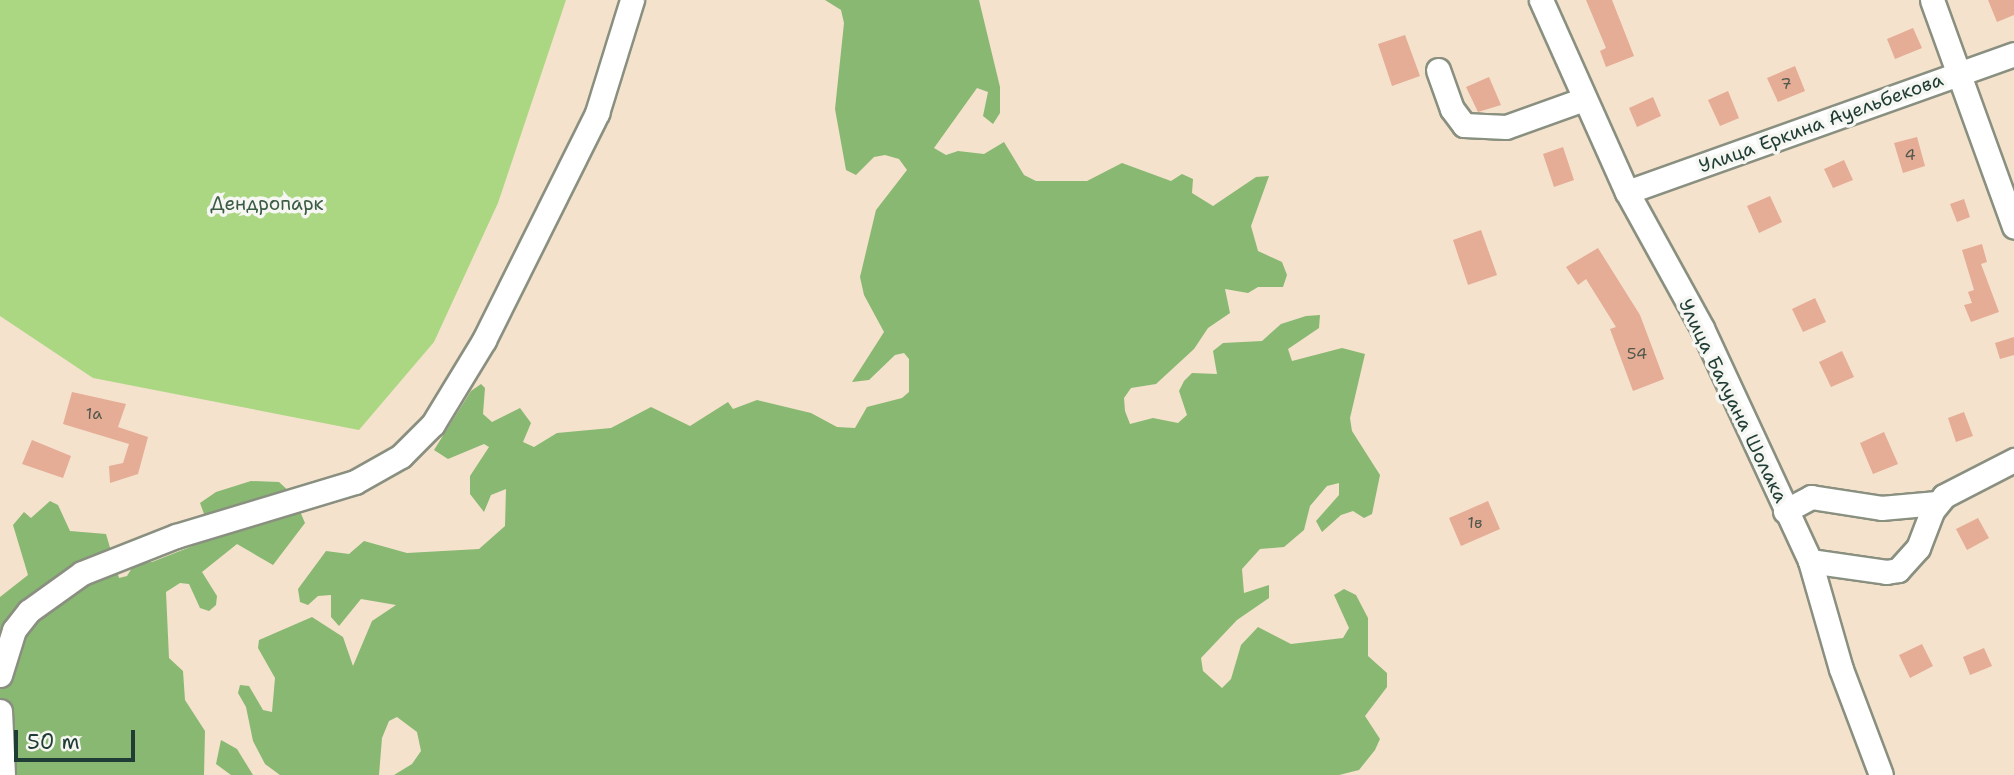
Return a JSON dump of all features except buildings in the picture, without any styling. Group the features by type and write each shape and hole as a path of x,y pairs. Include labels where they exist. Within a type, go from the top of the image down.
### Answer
{"street":[{"path":"0,675 14,630 29,611 82,573 176,536 355,482 401,456 433,424 484,340 597,113 632,0"},
{"name":"Улица Балуана Шолака","path":"1541,0 1627,192 1702,328 1810,561 1841,669 1881,775"},
{"path":"1932,0 2014,227"},
{"name":"Улица Еркина Ауельбекова","path":"1627,192 2014,54"},
{"path":"1438,71 1452,109 1465,125 1506,127 1584,99"},
{"path":"1786,511 1811,497 1881,508 1937,502 2014,460"},
{"path":"1810,561 1886,572 1898,570 1918,548 1937,502"},
{"path":"0,711 2,775"}],"green space":[{"name":"Дендропарк","path":"0,0 566,0 498,203 434,342 359,430 93,378 0,316"},
{"path":"825,0 979,0 1000,87 1000,113 993,124 983,116 988,92 977,88 934,148 946,155 958,151 984,154 1004,142 1024,175 1036,181 1087,181 1122,163 1171,181 1182,174 1193,179 1192,193 1213,206 1256,177 1269,176 1251,226 1258,251 1282,262 1287,275 1283,287 1258,287 1248,293 1225,289 1230,313 1208,328 1194,349 1156,384 1131,388 1124,398 1125,411 1130,424 1153,418 1178,423 1187,415 1179,391 1184,381 1192,373 1217,374 1213,351 1223,343 1262,341 1281,324 1306,316 1320,315 1319,328 1288,349 1292,361 1342,348 1365,354 1350,418 1352,431 1380,475 1372,514 1364,518 1353,511 1341,515 1322,532 1316,521 1339,495 1339,483 1327,486 1310,506 1304,530 1284,547 1260,549 1242,569 1244,593 1269,585 1269,598 1237,620 1201,658 1203,671 1222,688 1231,679 1241,645 1258,627 1291,644 1343,638 1349,628 1334,595 1344,589 1356,595 1368,618 1368,656 1387,673 1387,687 1365,716 1380,739 1375,750 1359,770 1339,775 394,775 412,764 421,751 417,732 397,717 389,721 382,738 379,775 280,775 265,764 253,741 246,707 238,693 240,685 249,686 263,710 272,712 275,678 258,648 259,640 312,617 343,637 353,666 372,621 396,605 361,599 339,626 331,617 331,595 318,596 308,605 300,602 298,589 326,551 349,554 364,541 407,553 479,549 505,526 506,489 491,495 484,512 470,494 470,476 489,447 484,444 448,459 434,450 471,391 481,384 485,388 483,414 492,422 520,408 531,423 523,442 534,447 557,433 611,428 651,407 690,426 728,402 733,409 757,400 811,413 837,427 855,428 867,407 902,398 909,392 909,359 904,353 895,355 869,380 852,382 884,332 864,295 860,277 876,210 907,170 899,159 885,155 874,157 856,175 846,170 835,109 844,23 841,10"},
{"path":"251,481 279,482 293,495 305,523 273,565 237,544 202,572 217,596 216,605 209,611 200,608 189,584 180,583 166,592 169,658 183,671 185,700 205,731 204,775 0,775 0,597 28,575 13,525 24,512 31,518 50,501 58,505 70,531 106,534 119,578 127,576 135,563 152,562 213,538 200,503 216,492"},
{"path":"221,740 237,749 253,775 231,775 216,764"}]}
